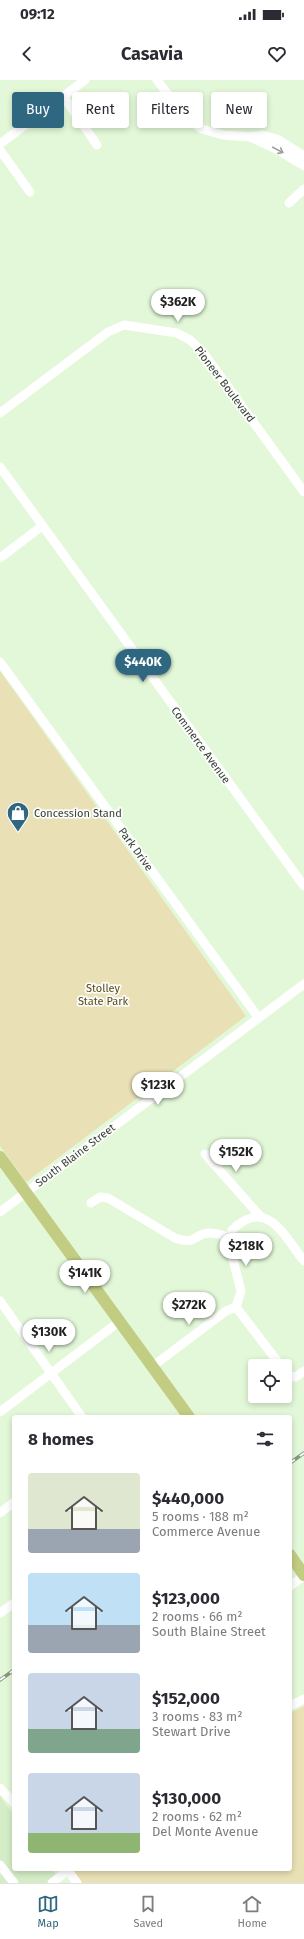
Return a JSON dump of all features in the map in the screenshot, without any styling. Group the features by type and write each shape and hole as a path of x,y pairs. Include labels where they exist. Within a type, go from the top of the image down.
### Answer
{"main road":[{"path":"0,1157 189,1415"},
{"path":"292,1558 304,1575"}],"street":[{"path":"64,95 85,80"},
{"path":"157,80 185,117 202,129 223,135 250,137 263,135 279,140 304,156"},
{"path":"64,97 97,145"},
{"path":"0,144 21,128"},
{"path":"250,137 276,148 304,166"},
{"path":"0,150 30,192"},
{"path":"289,203 304,189"},
{"name":"Pioneer Boulevard","path":"0,413 108,332 124,325 177,333 190,340 202,351 304,492"},
{"name":"Commerce Avenue","path":"0,467 304,886"},
{"path":"0,558 42,526"},
{"name":"Park Drive","path":"0,662 258,1017"},
{"name":"South Blaine Street","path":"0,1212 304,984"},
{"path":"205,1154 260,1216"},
{"path":"91,1203 100,1197 108,1198 175,1238 186,1242 194,1240 202,1234 211,1232 232,1238"},
{"path":"236,1307 241,1291 231,1252 232,1230 240,1222 249,1217 260,1216 273,1221 304,1261"},
{"path":"0,1301 3,1313 81,1415"},
{"path":"236,1307 276,1359"},
{"path":"152,1366 226,1311 236,1307"},
{"path":"0,1412 120,1321"},
{"path":"292,1376 296,1377 304,1371"},
{"path":"0,1512 12,1503"},
{"path":"292,1584 304,1575"},
{"path":"0,1613 12,1604"},
{"path":"292,1705 304,1699"},
{"path":"0,1788 11,1793"},
{"path":"0,1865 14,1883"},
{"path":"52,1883 66,1871"},
{"path":"69,1871 77,1883"}],"shaded area":[{"path":"0,1796 12,1813 12,1871 53,1871 61,1883 0,1883"}],"green space":[{"name":"Stolley State Park","path":"0,671 246,1016 26,1182 0,1146"},
{"path":"304,1706 304,1883 82,1883 74,1871 292,1871 292,1712"}],"railway":[{"path":"292,1462 304,1453"},
{"path":"0,1680 12,1671"}],"place":[{"name":"Concession Stand","path":"18,832"}]}
